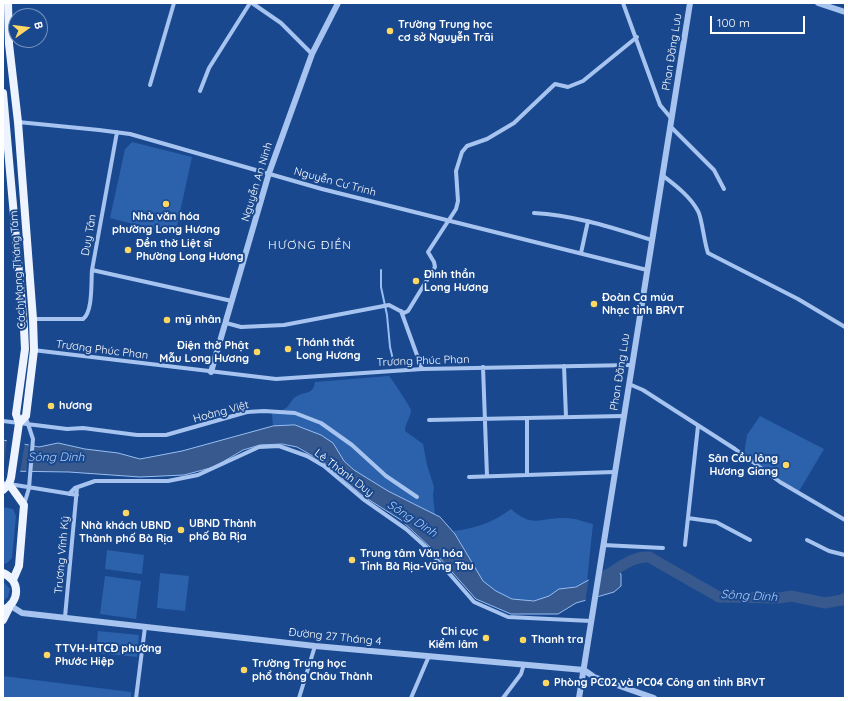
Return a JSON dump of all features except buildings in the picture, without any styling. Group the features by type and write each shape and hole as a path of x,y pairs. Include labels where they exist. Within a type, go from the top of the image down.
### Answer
{"main road":[{"name":"Cách Mạng Tháng Tám","path":"8,3 9,44 18,122 33,319 34,350 27,420"},
{"name":"Cách Mạng Tháng Tám","path":"3,93 4,120 12,185 25,349 16,414 19,423 18,436 7,484"},
{"path":"4,120 18,122"},
{"path":"19,423 27,420"},
{"path":"7,484 24,505 19,566 13,580"},
{"path":"3,573 13,580 16,585 16,596 7,608 3,620"}],"street":[{"path":"150,85 174,3"},
{"path":"200,91 209,68 251,3 281,23 312,54"},
{"name":"Nguyễn An Ninh","path":"211,372 269,173 312,54 338,3"},
{"path":"623,3 637,37 660,105 671,118"},
{"name":"Phan Đăng Lưu","path":"579,698 690,3"},
{"path":"818,3 845,12"},
{"path":"226,323 241,327 284,325 389,305 401,311 408,311 412,307 435,267 434,262 428,252 450,221 456,208 458,201 456,190 457,164 462,152 467,146 487,139 514,123 555,84 568,87 583,80 637,37"},
{"name":"Nguyễn Cư Trinh","path":"18,122 117,132 450,221 647,270"},
{"path":"670,126 714,170 724,189"},
{"name":"Duy Tân","path":"117,132 92,270 232,301"},
{"path":"662,175 685,194 698,211 703,239 708,253 798,299 845,327"},
{"path":"534,212 588,221 652,240"},
{"path":"581,253 588,221"},
{"path":"33,319 86,318 89,310 92,270"},
{"path":"401,311 422,368"},
{"name":"Trương Phúc Phan","path":"25,349 276,379 422,368 631,365"},
{"path":"564,366 566,418"},
{"path":"483,367 487,476"},
{"path":"628,384 643,390 735,449 780,482 845,520"},
{"name":"Hoàng Việt","path":"27,420 67,429 83,428 138,434 166,435 247,412 264,411 295,413 322,423 352,445 386,476 417,497"},
{"path":"429,420 623,416"},
{"path":"527,418 528,475"},
{"name":"Cách Mạng Tháng Tám","path":"27,420 33,439 29,488"},
{"path":"3,421 19,423"},
{"path":"685,545 698,426"},
{"name":"Lê Thành Duy","path":"69,494 77,488 95,481 168,481 198,475 259,447 279,446 307,456 324,466 363,499 406,529 431,552 474,602 508,617 591,623"},
{"path":"469,477 614,472"},
{"path":"7,484 77,495 77,488"},
{"path":"24,505 29,488"},
{"name":"Trương Vĩnh Ký","path":"65,617 77,495"},
{"path":"688,518 716,522 750,540"},
{"path":"807,540 829,551 845,555"},
{"path":"603,546 663,548"},
{"name":"Đường 27 Tháng 4","path":"7,608 22,613 315,646 584,670 594,678 654,698"},
{"path":"136,698 145,627"},
{"path":"299,698 315,646"},
{"path":"411,698 429,656"},
{"path":"503,698 521,674 524,664"}],"shaded area":[{"path":"132,142 192,157 175,235 110,218 125,149"},
{"path":"389,376 411,410 405,431 423,444 427,465 434,487 433,495 435,515 388,491 354,470 344,461 338,451 295,425 273,426 272,414 286,408 295,397 300,394 311,391 315,382"},
{"name":"Sân Cầu lông Hương Giang","path":"760,416 824,449 798,493 744,454 747,435"},
{"path":"3,507 13,509 16,516 12,558 7,563 3,564"},
{"path":"511,509 525,519 537,521 569,518 593,524 587,581 583,584 556,591 548,597 540,600 531,601 513,599 489,587 478,575 453,531 469,529 484,524 498,518"},
{"path":"107,550 144,555 142,574 105,569"},
{"path":"160,573 189,576 185,611 157,608"},
{"path":"105,576 141,581 136,619 100,614"},
{"path":"3,581 10,589 8,597 3,601"},
{"path":"98,631 139,635 137,657 96,653"},
{"path":"3,676 131,692 131,698 3,698"}],"water":[{"name":"Sông Dinh","path":"295,425 321,435 333,443 344,461 354,470 388,491 440,517 455,534 483,581 496,591 512,599 534,601 549,596 559,589 576,587 610,568 621,574 621,586 614,592 576,603 558,614 511,614 476,599 430,547 401,520 363,496 323,462 297,447 282,444 260,445 243,450 214,467 184,475 140,477 69,472 3,471 3,440 39,447 58,443 85,449 118,453 140,459 182,451 273,426"}],"pier":[{"path":"7,439 25,442 20,473 3,473"},
{"path":"29,443 34,444 31,474 26,474"},
{"path":"602,570 598,599 585,603 589,578"}],"waterway":[{"path":"381,270 381,287 387,315 390,347 394,364"},
{"name":"Sông Dinh","path":"602,578 630,561 642,557 649,557 719,597 780,598 791,596 825,603 842,600 845,598"}],"place":[{"name":"Trường Trung học cơ sở Nguyễn Trãi","path":"390,31"},
{"name":"Nhà văn hóa phường Long Hương","path":"166,204"},
{"name":"Đền thờ Liệt sĩ Phường Long Hương","path":"128,250"},
{"name":"Đình thần Long Hương","path":"416,281"},
{"name":"Đoàn Ca múa Nhạc tỉnh BRVT","path":"594,304"},
{"name":"mỹ nhân","path":"167,320"},
{"name":"Thánh thất Long Hương","path":"288,349"},
{"name":"Điện thờ Phật Mẫu Long Hương","path":"257,352"},
{"name":"hương","path":"51,406"},
{"name":"Sân Cầu lông Hương Giang","path":"786,465"},
{"name":"Nhà khách UBND Thành phố Bà Rịa","path":"126,513"},
{"name":"UBND Thành phố Bà Rịa","path":"181,530"},
{"name":"Trung tâm Văn hóa Tỉnh Bà Rịa-Vũng Tàu","path":"352,560"},
{"name":"Chi cục Kiểm lâm","path":"486,638"},
{"name":"Thanh tra","path":"523,640"},
{"name":"TTVH-HTCĐ phường Phước Hiệp","path":"47,655"},
{"name":"Trường Trung học phổ thông Châu Thành","path":"244,670"},
{"name":"Phòng PC02 và PC04 Công an tỉnh BRVT","path":"546,683"}],"district":[{"name":"HƯƠNG ĐIỀN","path":"310,245"}]}
